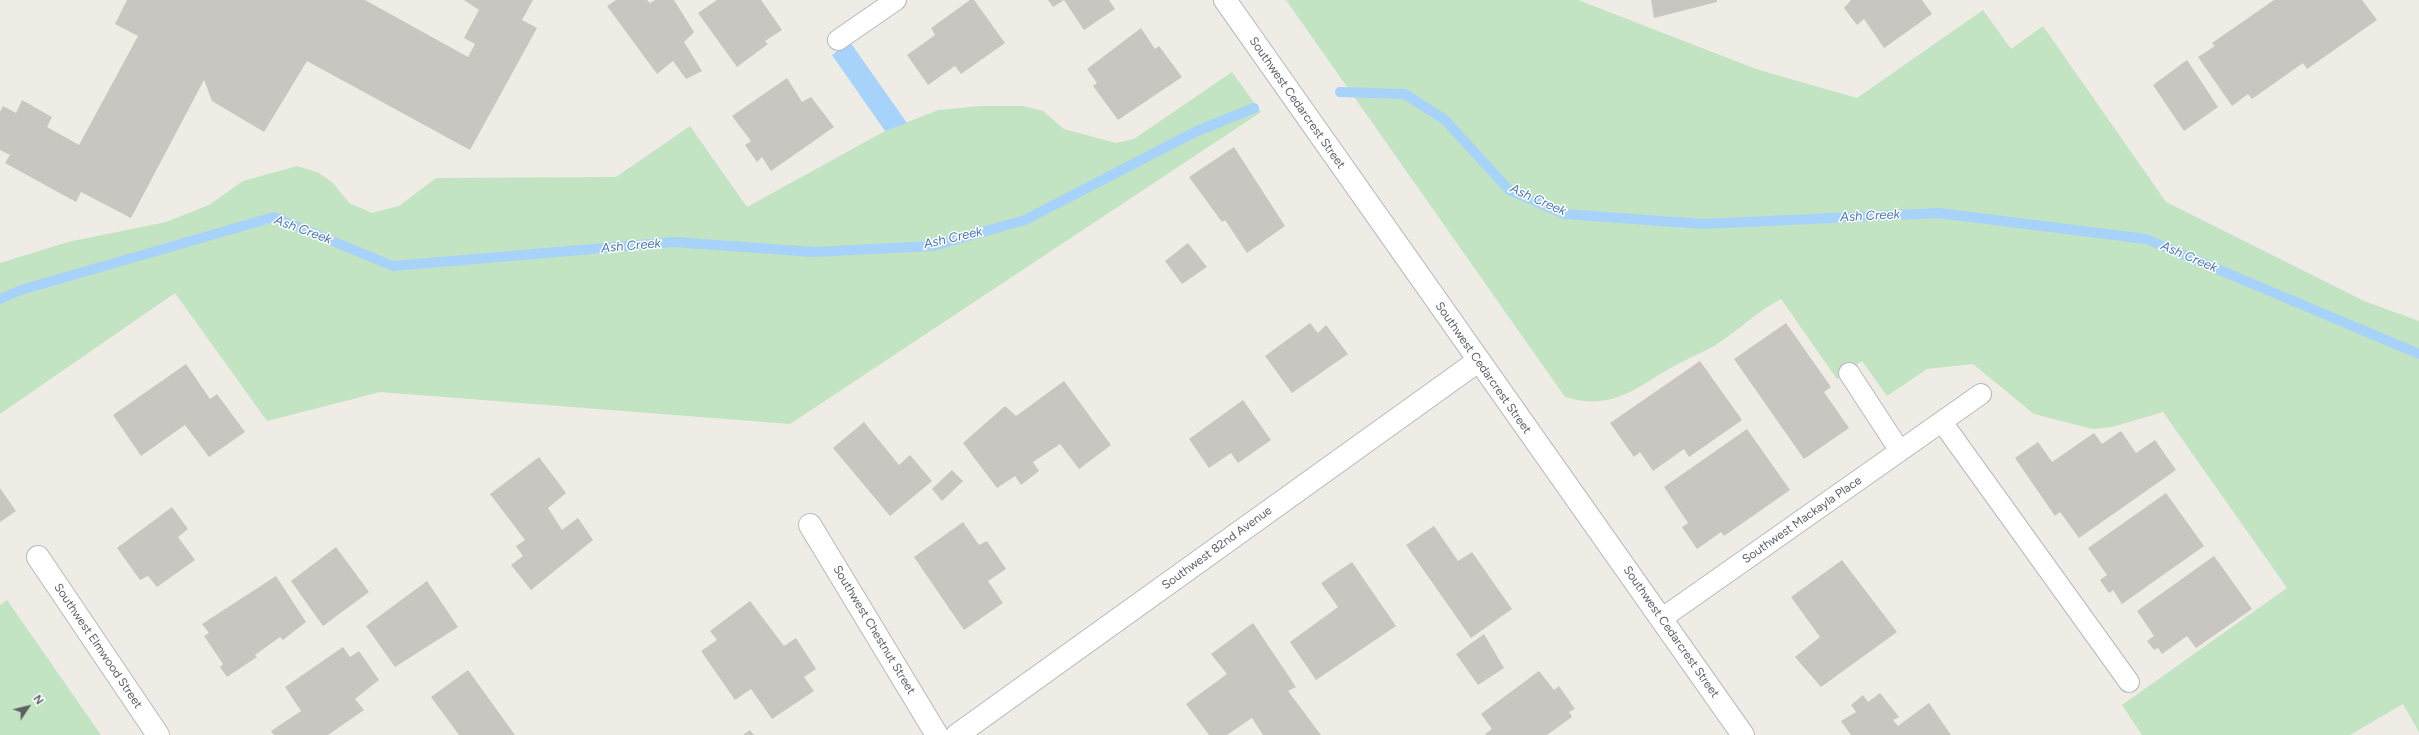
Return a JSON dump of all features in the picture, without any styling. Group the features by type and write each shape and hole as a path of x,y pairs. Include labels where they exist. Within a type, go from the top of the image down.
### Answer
{"street":[{"name":"Southwest Cedarcrest Street","path":"1224,0 1744,735"},
{"name":"Southwest 82nd Avenue","path":"956,735 1478,361"},
{"name":"Southwest Chestnut Street","path":"810,525 937,735"},
{"name":"Southwest Elmwood Street","path":"38,557 158,735"}],"lane":[{"path":"838,40 896,0"},
{"path":"1848,373 1900,451"},
{"name":"Southwest Mackayla Place","path":"1662,619 1981,394"},
{"path":"1942,422 2129,682"}],"green space":[{"path":"1286,0 1578,0 1756,69 1857,98 1983,10 2011,49 2043,26 2166,202 2364,301 2419,321 2419,732 2403,704 2350,735 2142,735 2122,705 2287,588 2163,412 2112,427 2092,429 2034,414 1973,364 1927,369 1887,396 1862,361 1837,379 1781,299 1764,309 1714,346 1677,364 1622,396 1596,401 1582,401 1565,397"},
{"path":"1232,72 1261,112 790,424 380,392 267,421 175,293 0,414 0,263 68,242 166,222 209,205 243,181 297,166 319,173 333,183 349,203 372,213 399,206 436,178 616,177 690,126 747,207 885,131 938,110 981,106 1023,106 1043,111 1064,129 1116,143 1134,139"},
{"path":"7,600 101,735 0,735 0,605"}],"water":[{"path":"850,42 907,123 885,131 832,55"}],"building":[{"path":"127,0 365,0 468,57 475,44 464,38 479,10 464,0 533,0 522,20 537,28 470,150 307,61 264,132 212,101 204,80 131,218 81,192 76,202 5,163 10,155 0,150 0,112 3,106 16,113 22,100 52,117 47,127 79,145 138,36 115,24"},
{"path":"616,0 647,0 650,3 655,0 674,0 694,32 684,42 702,71 686,79 673,61 657,74 607,6"},
{"path":"717,0 761,0 782,30 765,41 768,44 737,67 698,13"},
{"path":"970,0 974,0 1005,43 961,74 955,66 928,85 907,55 935,35 931,28"},
{"path":"1048,0 1064,0 1053,7"},
{"path":"1064,0 1109,0 1115,9 1084,30"},
{"path":"1651,0 1717,0 1717,2 1654,18"},
{"path":"1851,0 1922,0 1932,14 1884,48 1864,19 1857,25 1844,8"},
{"path":"2274,0 2362,0 2377,20 2307,69 2303,63 2252,99 2248,94 2232,106 2198,57 2215,46 2212,43"},
{"path":"1141,28 1155,49 1159,46 1182,77 1118,120 1093,86 1097,83 1087,69"},
{"path":"2187,60 2218,107 2184,131 2153,85"},
{"path":"787,78 802,102 811,97 834,127 771,171 762,157 757,162 745,145 751,141 732,116"},
{"path":"1234,147 1285,226 1247,253 1225,220 1222,222 1189,177"},
{"path":"1188,243 1207,267 1182,284 1165,261"},
{"path":"1310,323 1318,333 1326,325 1348,354 1292,393 1265,356"},
{"path":"1786,323 1831,387 1824,392 1849,428 1804,459 1734,359"},
{"path":"1700,361 1742,420 1689,457 1684,449 1653,471 1640,452 1634,457 1610,423"},
{"path":"186,364 210,399 217,394 245,432 209,457 185,425 141,456 113,415"},
{"path":"1064,381 1111,445 1079,469 1060,444 1033,462 1039,471 1021,485 1015,476 997,488 963,443 1005,406 1016,416"},
{"path":"1243,400 1271,440 1238,463 1231,453 1209,468 1189,439"},
{"path":"864,422 899,465 910,455 932,481 890,516 833,448"},
{"path":"1747,429 1790,490 1724,536 1721,532 1697,549 1682,527 1688,523 1664,487"},
{"path":"2121,431 2136,453 2155,440 2176,470 2079,538 2060,512 2055,516 2015,458 2038,442 2052,462 2094,433 2102,444"},
{"path":"539,457 566,493 548,508 562,530 578,518 593,540 531,590 511,565 523,556 516,546 525,540 490,494"},
{"path":"952,470 963,481 942,501 932,489"},
{"path":"0,488 16,511 0,522"},
{"path":"2166,493 2204,546 2122,604 2113,590 2109,593 2100,580 2107,575 2088,548"},
{"path":"172,507 188,529 178,537 195,560 157,587 148,576 140,580 117,548"},
{"path":"963,522 979,545 987,541 1006,569 988,581 1003,603 964,630 914,557"},
{"path":"1434,526 1458,561 1472,552 1512,609 1471,638 1406,545"},
{"path":"336,547 369,592 323,626 291,581"},
{"path":"2214,556 2252,609 2196,648 2187,636 2162,654 2158,648 2154,650 2147,641 2154,636 2137,611"},
{"path":"1842,560 1897,632 1821,687 1795,657 1820,637 1791,597"},
{"path":"1352,562 1396,626 1316,680 1290,642 1338,607 1321,583"},
{"path":"276,576 306,622 283,640 280,637 255,655 257,657 227,677 220,667 223,664 204,636 209,633 202,624"},
{"path":"427,581 458,627 395,667 366,626"},
{"path":"750,601 784,646 796,638 816,669 804,677 814,691 772,719 751,689 735,700 701,651 717,640 710,631"},
{"path":"1253,623 1296,687 1288,691 1321,735 1263,735 1252,718 1227,735 1209,735 1186,704 1227,674 1211,654"},
{"path":"1484,634 1504,668 1478,685 1456,654"},
{"path":"343,647 350,657 359,651 379,680 355,699 364,710 328,735 274,735 271,731 301,711 285,687"},
{"path":"468,670 515,735 459,735 431,697"},
{"path":"1539,671 1554,690 1559,686 1575,709 1569,712 1572,717 1547,735 1486,735 1485,734 1492,729 1481,714"},
{"path":"1880,693 1899,717 1893,720 1898,726 1929,703 1951,735 1851,735 1841,721 1856,712 1851,705 1863,695 1868,702"},
{"path":"750,730 754,735 743,735"}],"waterway":[{"name":"Ash Creek","path":"1340,92 1405,94 1445,120 1509,190 1564,214 1703,224 1939,213 2146,239 2419,354"},
{"name":"Ash Creek","path":"0,299 21,290 274,217 393,266 674,242 814,252 933,246 1025,220 1195,132 1254,108"}]}
